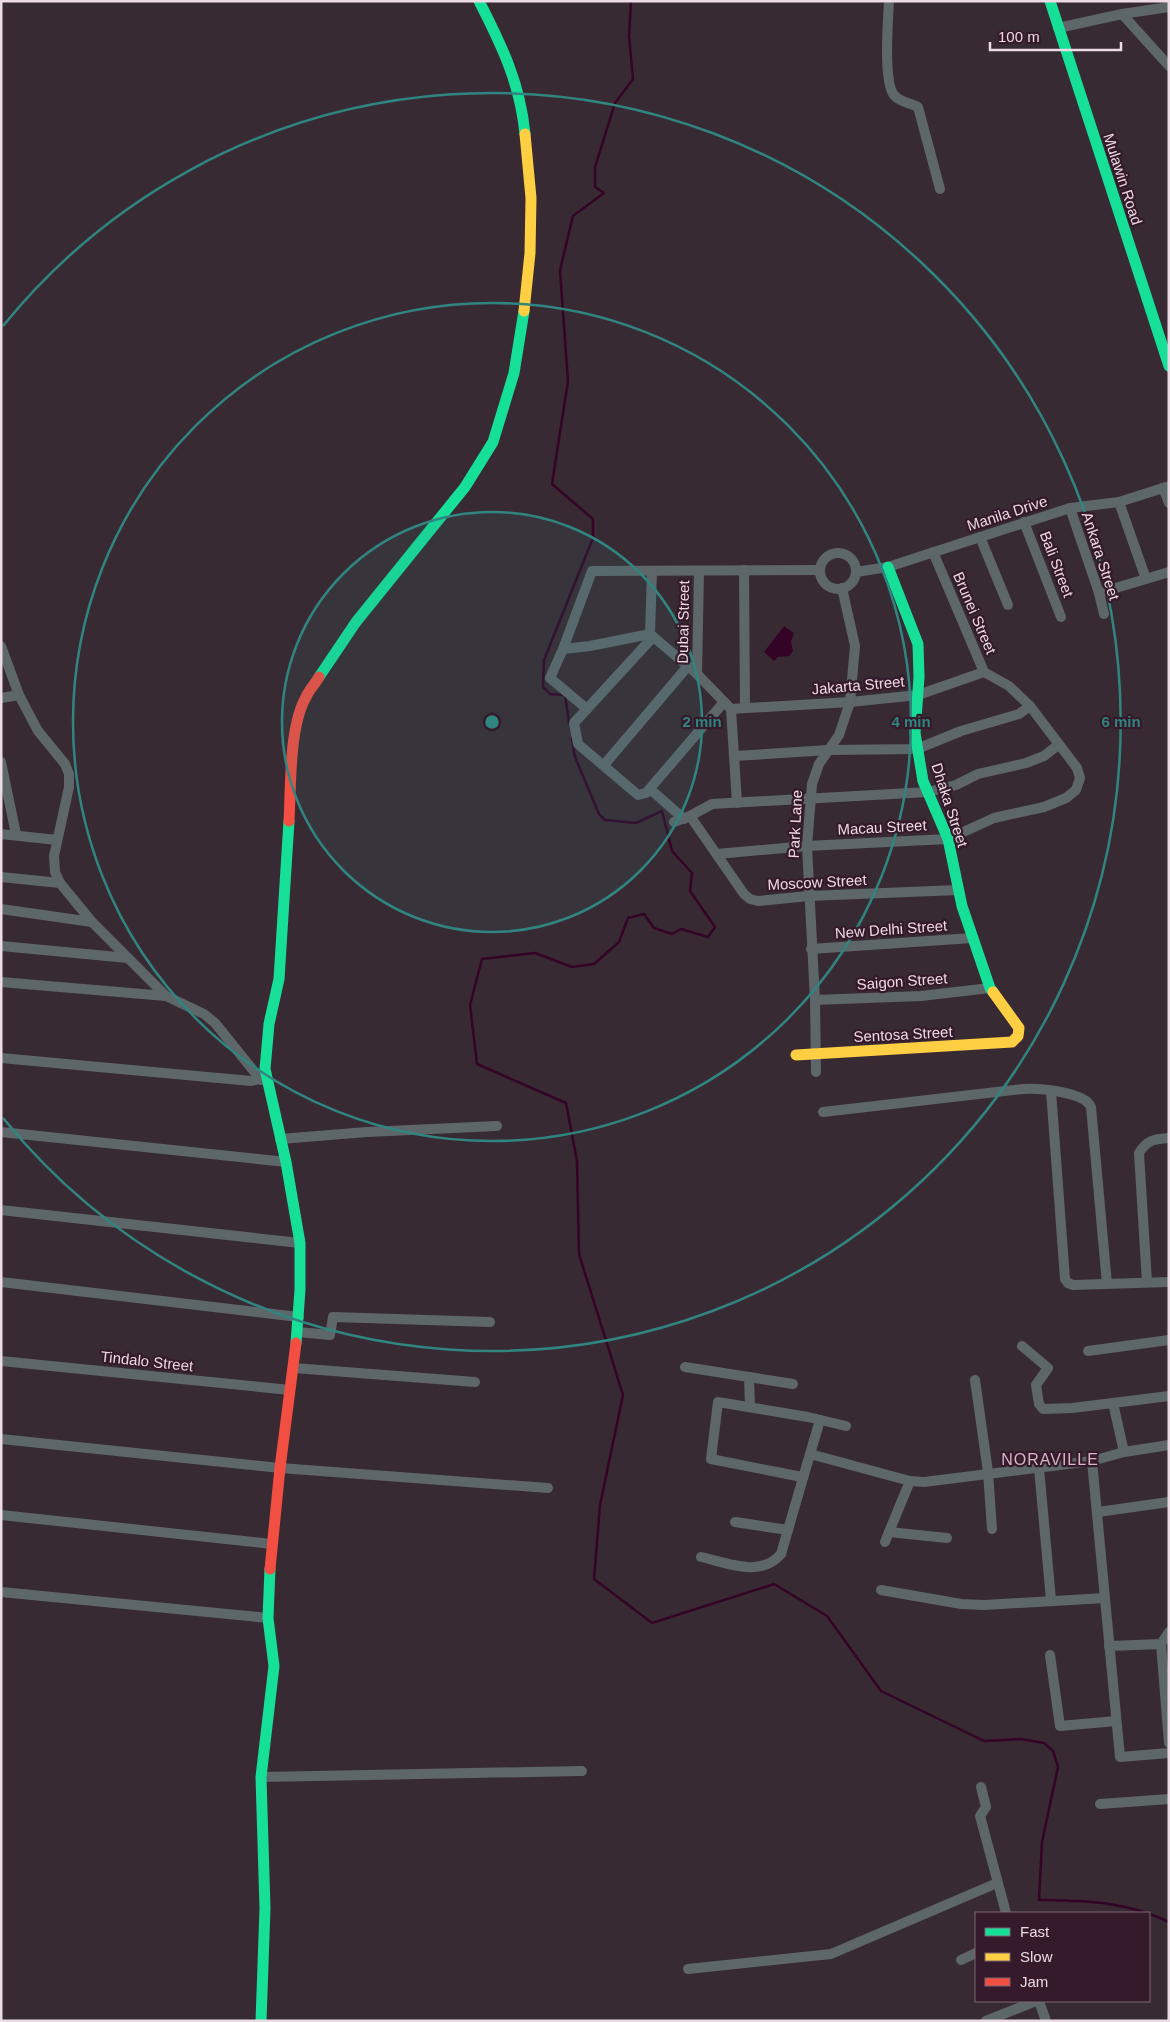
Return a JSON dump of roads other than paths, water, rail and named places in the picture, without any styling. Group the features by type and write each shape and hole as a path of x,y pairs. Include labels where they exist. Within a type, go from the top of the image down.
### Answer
{"street":[{"path":"261,2021 265,1908 261,1777 274,1666 268,1618 272,1544 298,1332 300,1243 286,1162 263,1078 267,1040 279,979 293,752 298,721 305,698 356,622 465,487 493,442 514,373 524,314 529,262 531,198 524,125 516,84 504,50 479,1"},
{"path":"889,1 888,75 892,94 898,100 918,107 940,189"},
{"name":"Mulawin Road","path":"1050,1 1169,366"},
{"path":"1058,28 1122,14 1169,7"},
{"path":"1122,14 1169,66"},
{"path":"1167,486 1169,503"},
{"name":"Manila Drive","path":"856,572 888,567 1070,508 1119,502 1167,486"},
{"path":"1119,502 1146,579"},
{"name":"Ankara Street","path":"1070,508 1099,593 1104,614"},
{"name":"Bali Street","path":"1024,522 1061,617"},
{"path":"980,537 1008,605"},
{"name":"Brunei Street","path":"933,552 984,672 1008,686 1030,706 1077,768"},
{"path":"834,553 839,553 853,561 856,572 851,582 842,588 831,587 826,584 820,570 824,559 834,553"},
{"name":"Dhaka Street","path":"888,567 918,644 918,696 915,733 923,781 948,838 958,890 972,938 990,988 1019,1028 1018,1036 1012,1042"},
{"path":"744,570 745,708"},
{"path":"587,708 550,678 563,649 592,571 820,570"},
{"path":"652,571 652,635 574,723 578,744 638,794 646,793 728,705"},
{"name":"Dubai Street","path":"697,674 700,571"},
{"path":"1099,593 1169,572"},
{"name":"Park Lane","path":"816,1072 815,1000 807,846 812,784 819,764 839,735 850,702 855,646 842,588"},
{"path":"563,649 652,635"},
{"path":"652,635 697,674 728,705 735,756 737,803"},
{"path":"1,646 19,695 38,731 65,764 69,774 69,788 54,856 55,872 60,883 92,922 166,996 204,1014 215,1023 263,1078"},
{"path":"604,765 688,666"},
{"name":"Jakarta Street","path":"728,705 745,708 918,696 984,672"},
{"path":"1,698 19,695"},
{"path":"735,756 829,750 917,749 961,731 1019,714 1030,706"},
{"path":"682,819 712,804 928,792 956,785 978,774 1026,763 1044,756 1058,745"},
{"path":"1,762 16,834"},
{"name":"Macau Street","path":"717,854 807,846 948,838 994,818 1044,807 1066,798 1076,790 1080,778 1077,768"},
{"name":"Moscow Street","path":"650,788 717,854 744,894 750,899 758,901 809,896 958,890"},
{"path":"1,834 16,834 56,840"},
{"path":"1,877 60,883"},
{"path":"1,909 92,922"},
{"name":"New Delhi Street","path":"811,949 972,938"},
{"path":"1,946 128,958"},
{"path":"1,982 166,996"},
{"name":"Saigon Street","path":"815,1000 921,996 990,988"},
{"name":"Sentosa Street","path":"796,1055 1012,1042"},
{"path":"1,1058 234,1080 263,1078"},
{"path":"823,1112 1023,1089 1050,1091 1083,1098 1089,1102 1091,1107 1107,1284"},
{"path":"1050,1091 1065,1279 1073,1285 1169,1282"},
{"path":"280,1139 497,1126"},
{"path":"1,1132 286,1162"},
{"path":"1147,1282 1140,1153 1144,1145 1152,1139 1169,1138"},
{"path":"1,1210 300,1243"},
{"path":"1,1282 299,1317"},
{"path":"298,1332 330,1335 333,1317 490,1322"},
{"path":"1088,1351 1169,1340"},
{"path":"1022,1346 1048,1368 1036,1384 1039,1404 1043,1409 1072,1408 1169,1396"},
{"name":"Tindalo Street","path":"1,1361 290,1390"},
{"path":"685,1367 793,1384"},
{"path":"294,1368 475,1382"},
{"path":"749,1377 750,1407"},
{"path":"975,1380 988,1472 992,1529"},
{"path":"802,1477 711,1459 718,1402 846,1426"},
{"path":"1113,1403 1124,1452"},
{"path":"701,1557 748,1568 765,1566 774,1562 780,1554 788,1530 820,1420"},
{"path":"1,1439 280,1468 548,1488"},
{"path":"810,1454 910,1481 924,1482 988,1472 1092,1461 1124,1452 1169,1445"},
{"path":"1092,1461 1120,1757 1169,1753"},
{"path":"1038,1468 1051,1600"},
{"path":"910,1481 887,1537 947,1538"},
{"path":"1098,1512 1169,1502"},
{"path":"1,1515 272,1544"},
{"path":"735,1522 788,1530"},
{"path":"881,1590 962,1604 984,1605 1105,1598"},
{"path":"1,1592 268,1618"},
{"path":"1169,1632 1161,1644 1166,1664 1169,1743"},
{"path":"1109,1646 1161,1644"},
{"path":"1050,1655 1060,1726 1116,1721"},
{"path":"261,1777 582,1771"},
{"path":"981,1787 986,1807 980,1816 1006,1912"},
{"path":"1100,1804 1169,1799"},
{"path":"688,1969 831,1954 997,1883"},
{"path":"960,1960 975,1953"},
{"path":"986,2021 1034,2002"},
{"path":"1037,2002 1046,2021"}],"waterway":[{"path":"569,723 565,695 550,694 543,687 544,660 593,538 593,519 552,484 568,381 560,270 573,216 604,193 595,187 595,167 615,103 633,79 629,36 631,1"},
{"path":"572,738 575,757 599,814 605,820 636,823 662,811 672,851 692,873 690,891 715,927 708,937 681,929 672,934 654,928 644,914 628,918 619,942 594,964 572,967 535,953 482,959 470,1005 477,1064 566,1103 577,1161 579,1254 623,1395 600,1505 594,1579 652,1623 774,1584 827,1616 881,1691 984,1741 1021,1739 1044,1743 1053,1751 1058,1767 1042,1842 1039,1900 1090,1902 1121,1906 1143,1912"},
{"path":"1150,1914 1169,1922"}],"district":[{"name":"NORAVILLE","path":"1050,1459"}]}
